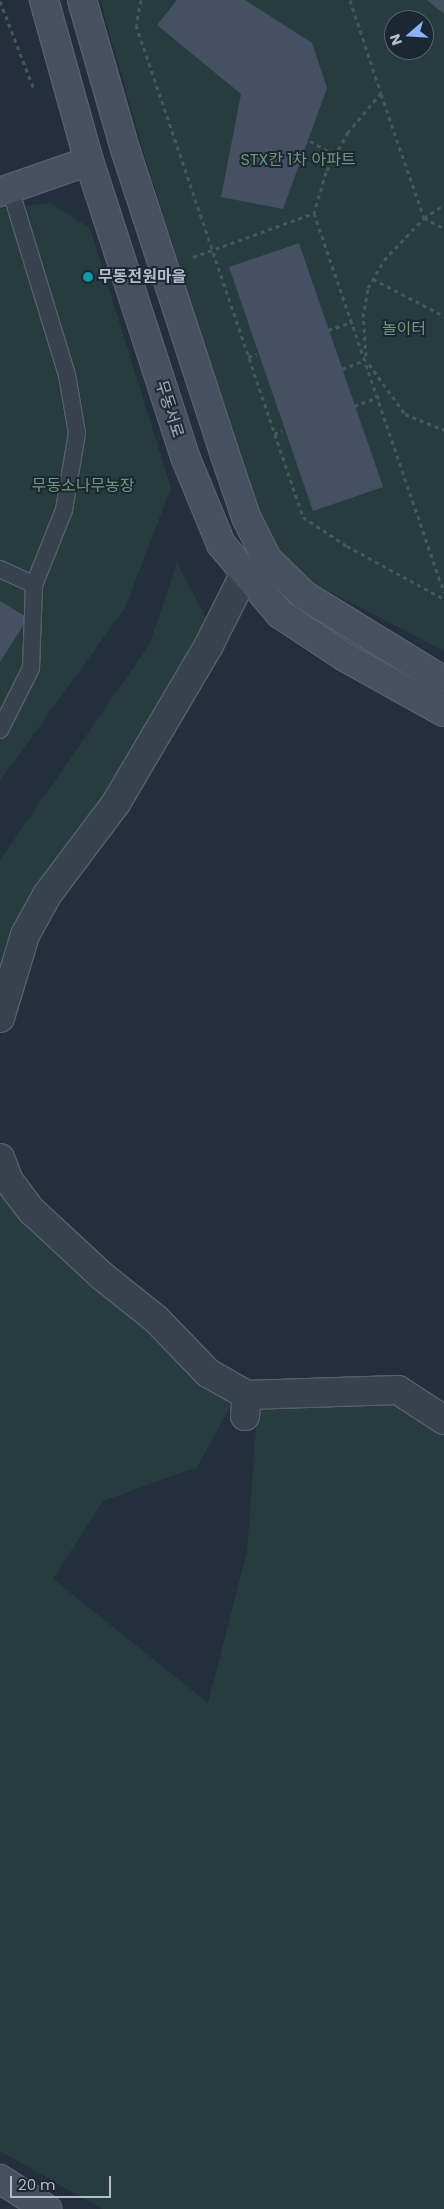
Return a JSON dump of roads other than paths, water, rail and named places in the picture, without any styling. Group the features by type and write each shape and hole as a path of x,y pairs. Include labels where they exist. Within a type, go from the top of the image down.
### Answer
{"main road":[{"name":"무동서로","path":"44,0 89,161 186,459 221,544 244,575 280,614 346,658 444,712"},
{"path":"82,0 126,152 224,452 246,517 267,559 304,595 444,681"},
{"path":"5,190 89,161"},
{"path":"0,2179 47,2209"}],"street":[{"path":"0,1018 25,934 46,896 116,803 209,645 244,575"},
{"path":"0,1158 9,1181 46,1225 156,1319 208,1373 246,1405 398,1390 444,1420"}],"lane":[{"path":"0,730 31,668 34,585 64,510 77,433 67,375 5,190"},
{"path":"0,569 34,585"}],"place":[{"name":"무동전원마을","path":"88,277"}],"park label":[{"name":"STX칸 1차 아파트","path":"298,160"},
{"name":"놀이터","path":"404,329"},
{"name":"무동소나무농장","path":"83,486"}]}
